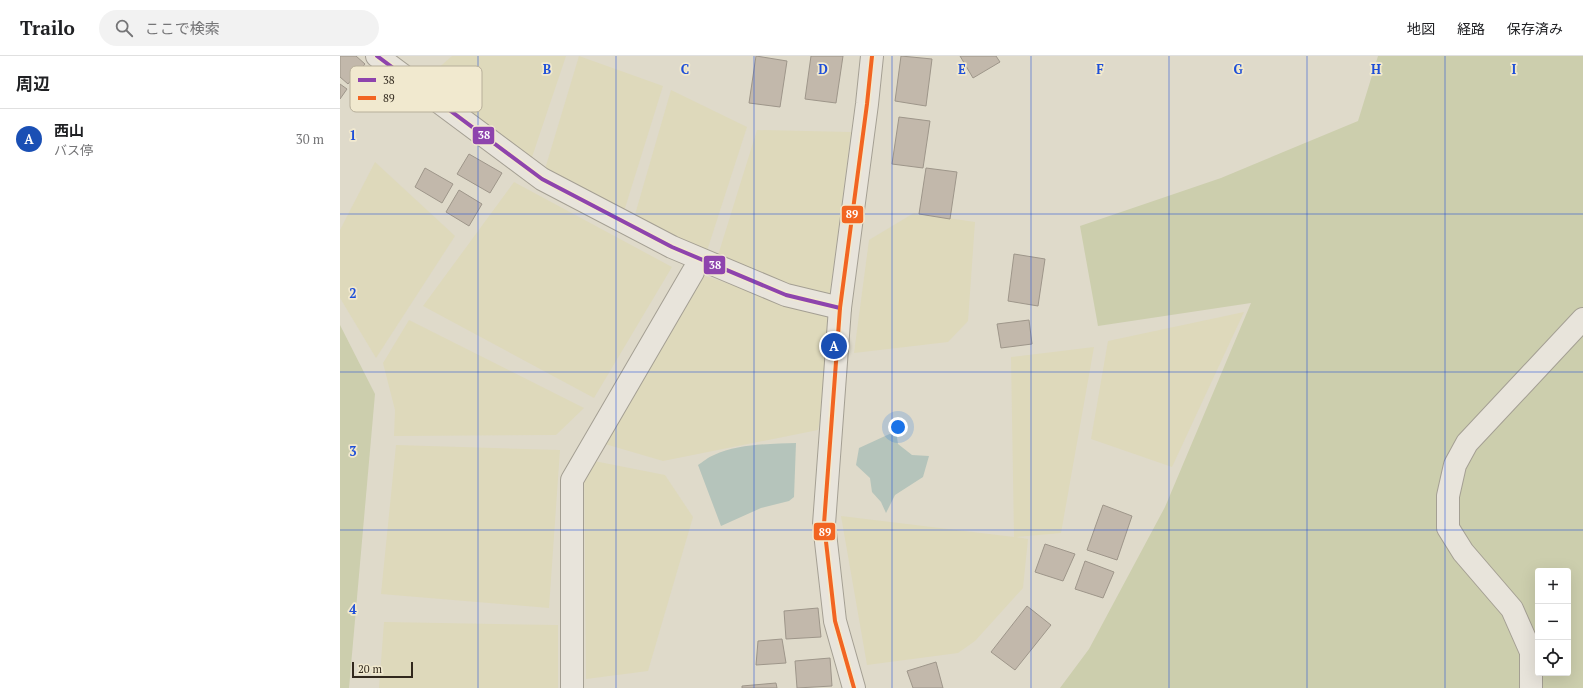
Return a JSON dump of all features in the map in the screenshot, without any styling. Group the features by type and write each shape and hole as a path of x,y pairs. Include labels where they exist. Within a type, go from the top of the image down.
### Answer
{"street":[{"path":"377,56 390,66"},
{"path":"854,688 835,621 824,524 840,308 868,104 872,56"},
{"path":"452,112 542,179 672,247 786,294 840,308"},
{"path":"572,688 572,480 693,272"},
{"path":"1531,688 1531,652 1512,609 1463,552 1448,528 1448,496 1455,465 1467,443 1583,318"}],"shaded area":[{"path":"452,56 566,56 528,169 452,112 482,112 482,66 441,66"},
{"path":"579,56 663,86 621,221 542,179"},
{"path":"671,90 747,127 706,254 634,218"},
{"path":"757,130 851,132 830,294 794,288 715,265"},
{"path":"375,162 455,236 376,358 340,298 340,230"},
{"path":"514,182 672,267 594,398 423,306"},
{"path":"914,213 975,222 968,321 948,342 854,353 869,240"},
{"path":"693,272 840,320 818,430 663,461 605,444"},
{"path":"1244,312 1172,467 1091,439 1108,341"},
{"path":"409,320 584,408 556,435 394,436 395,410 383,363"},
{"path":"1094,347 1061,533 1016,537 1028,539 1023,588 975,641 958,653 867,665 841,516 1014,537 1011,357"},
{"path":"896,431 898,444 912,455 929,456 923,477 895,495 886,513 881,502 872,492 870,478 856,465 859,448"},
{"path":"796,443 794,497 789,501 761,508 721,526 698,465 708,458 723,451 754,445"},
{"path":"396,445 560,450 549,608 381,594"},
{"path":"584,459 665,475 693,517 648,671 586,679"},
{"path":"384,622 558,625 558,688 379,688"}],"green space":[{"path":"1378,56 1583,56 1583,688 1060,688 1089,649 1165,507 1251,303 1098,326 1080,226 1221,178 1358,121"},
{"path":"340,325 375,394 349,688 340,688"}],"building":[{"path":"340,56 356,56 365,64 363,66 350,66 350,82 348,84 340,77"},
{"path":"756,56 787,61 780,107 749,103"},
{"path":"811,56 843,56 836,103 805,99"},
{"path":"901,56 932,59 926,106 895,101"},
{"path":"960,56 996,56 1000,62 973,78"},
{"path":"340,84 347,89 340,99"},
{"path":"899,117 930,121 923,168 892,164"},
{"path":"469,154 502,173 490,193 457,174"},
{"path":"425,168 453,184 442,203 415,187"},
{"path":"926,168 957,172 950,219 919,214"},
{"path":"459,190 482,204 469,226 446,212"},
{"path":"1014,254 1045,259 1038,306 1008,301"},
{"path":"1029,320 1032,344 1001,348 997,324"},
{"path":"1103,505 1132,516 1117,560 1087,550"},
{"path":"1045,544 1075,554 1063,581 1035,572"},
{"path":"1085,561 1114,572 1103,598 1075,589"},
{"path":"1027,606 1051,625 1015,670 991,652"},
{"path":"818,608 821,637 786,639 784,611"},
{"path":"782,639 786,663 756,665 758,641"},
{"path":"830,658 832,686 797,688 795,661"},
{"path":"936,662 943,688 913,688 907,671"},
{"path":"776,683 777,688 742,688 742,686"}],"transit line":[{"name":"38","path":"377,56 390,66"},
{"name":"89","path":"854,688 835,621 824,524 840,308 872,56"},
{"name":"38","path":"452,112 542,179 672,247 786,295 840,308"}],"place":[{"name":"西山","path":"834,346"}]}
